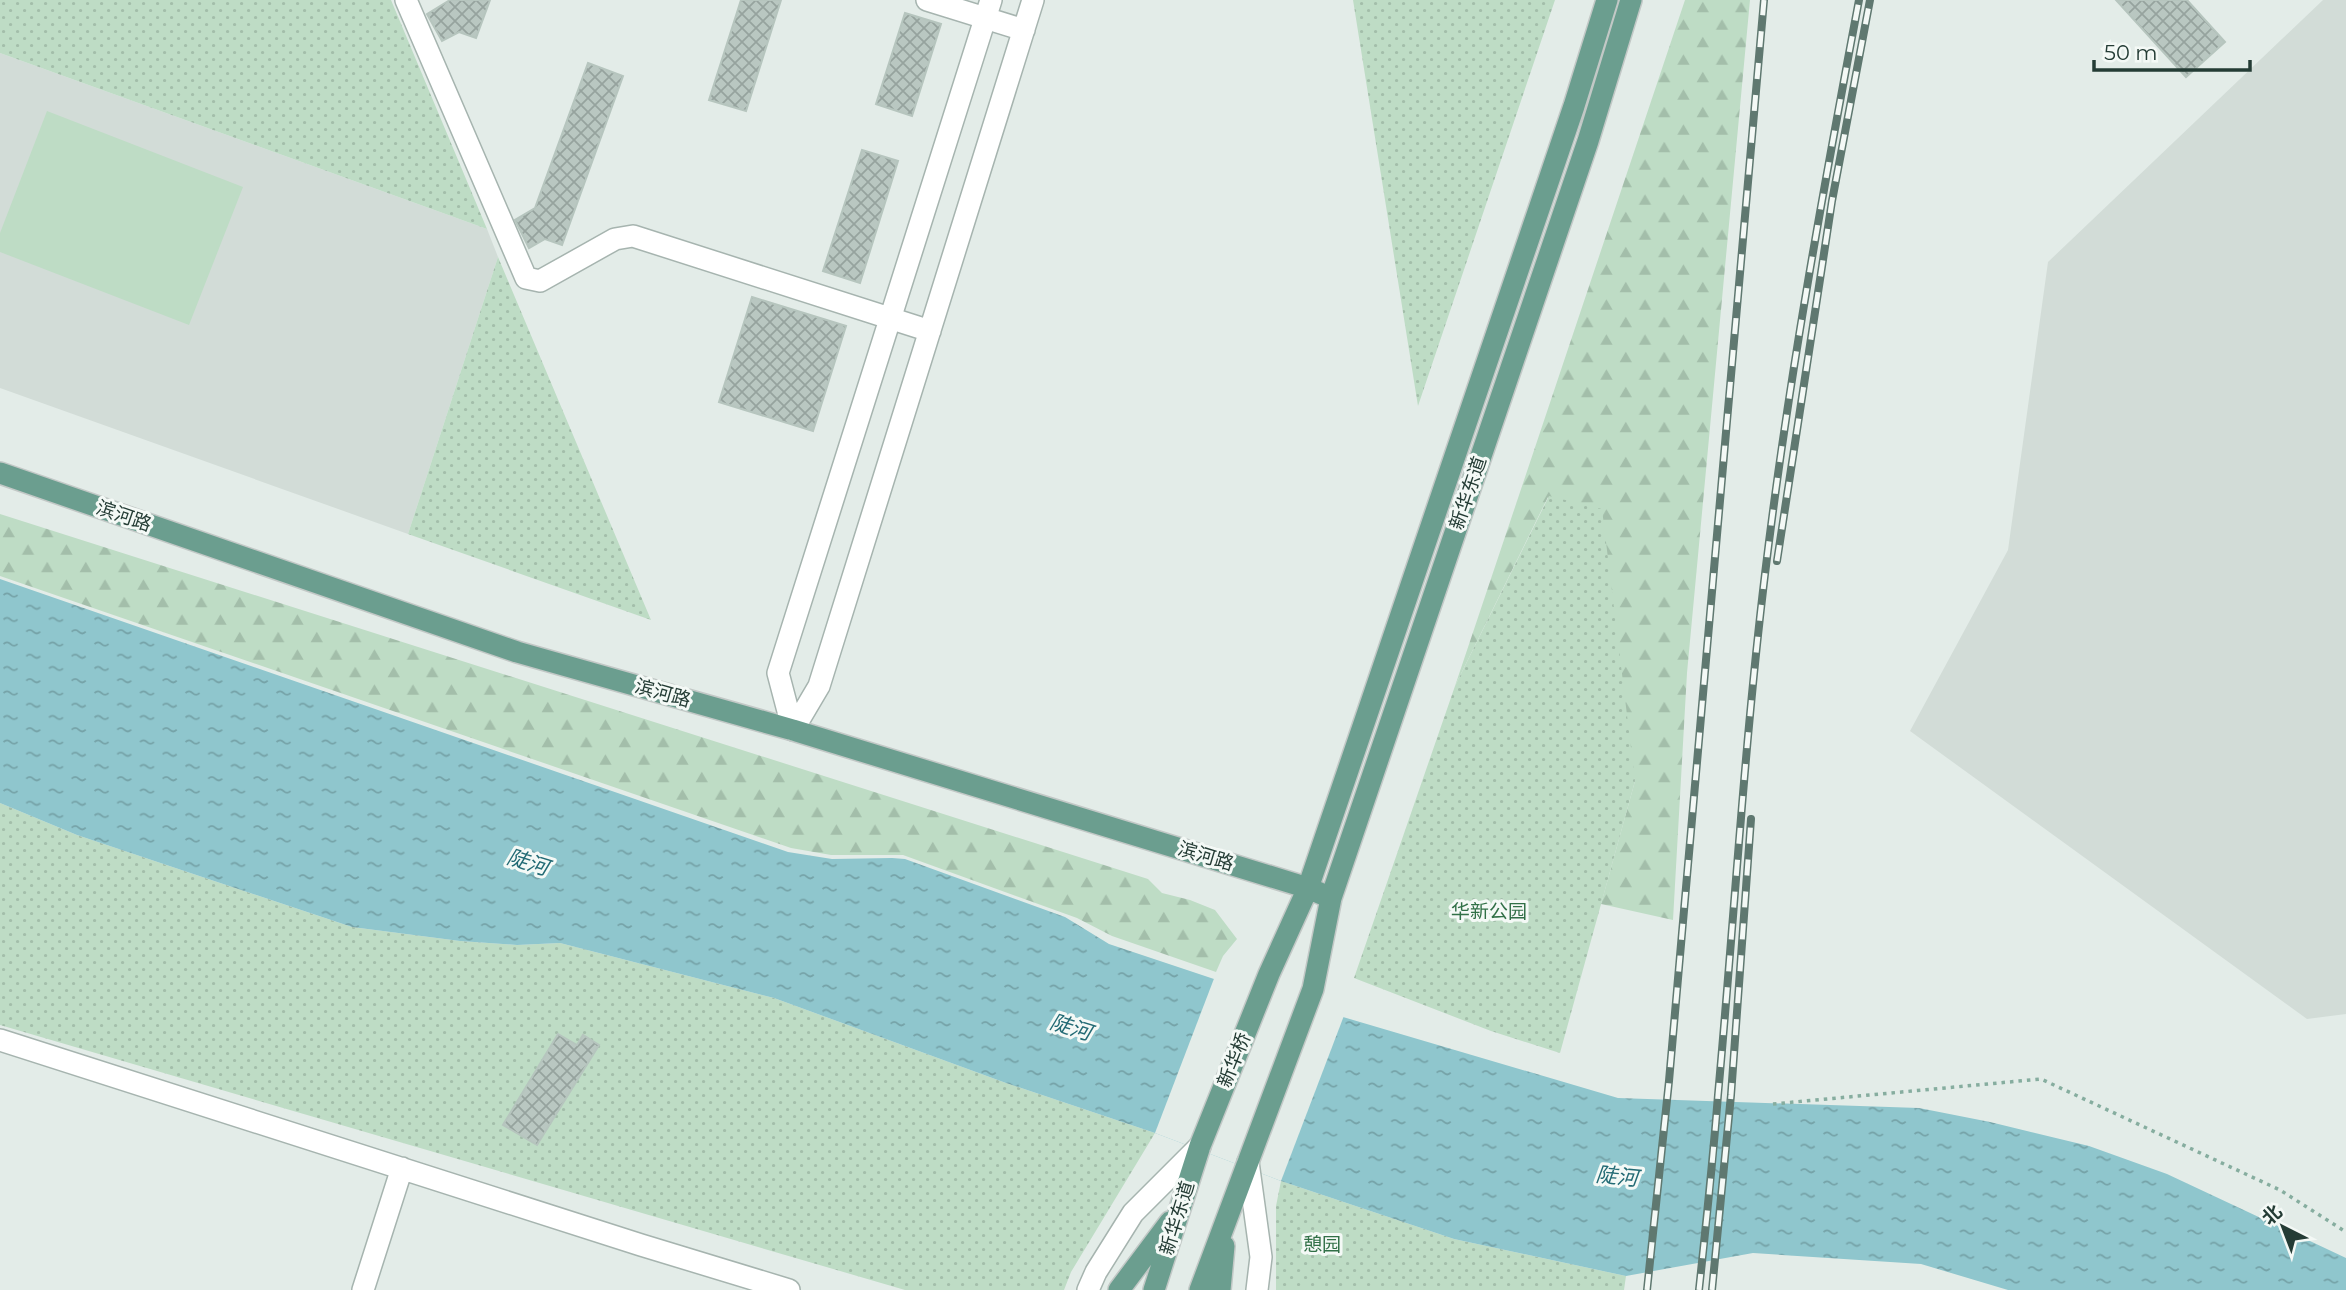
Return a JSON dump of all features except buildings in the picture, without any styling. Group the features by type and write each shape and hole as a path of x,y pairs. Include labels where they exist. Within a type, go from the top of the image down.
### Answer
{"main road":[{"name":"新华东道","path":"1269,974 1308,888 1574,106 1607,0"},
{"name":"新华东道","path":"1248,1162 1313,989 1331,898 1588,141 1631,0"},
{"name":"滨河路","path":"0,473 517,652 793,730 1308,888 1331,898"},
{"name":"新华桥","path":"1199,1146 1269,974"},
{"name":"新华东道","path":"1154,1290 1199,1146"},
{"path":"1200,1290 1248,1162"},
{"path":"1119,1290 1179,1209"},
{"path":"1220,1290 1227,1219"}],"street":[{"path":"406,0 526,278 540,281 615,239 633,236 930,331"},
{"path":"927,0 988,9 1024,30"},
{"path":"793,730 819,686 1033,0"},
{"path":"793,730 778,673 988,9"},
{"path":"0,1040 789,1290"},
{"path":"1088,1290 1096,1272 1133,1213 1199,1146"},
{"path":"1248,1162 1261,1257 1257,1290"},
{"path":"363,1290 402,1168"}],"path":[{"path":"1773,1104 2041,1079 2280,1190 2346,1232"}],"shaded area":[{"path":"2323,0 2346,0 2346,1014 2307,1019 1910,731 2008,550 2048,262"},
{"path":"0,53 487,229 498,257 408,534 0,388"}],"green space":[{"path":"0,0 391,0 487,229 0,53"},
{"path":"1353,0 1555,0 1418,406"},
{"path":"1685,0 1750,0 1687,673 1673,920 1601,904 1635,781 1548,497 1455,686"},
{"path":"47,111 243,187 189,325 0,252 0,233"},
{"path":"498,257 651,620 408,534"},
{"name":"华新公园","path":"1549,496 1602,509 1635,781 1560,1053 1491,1031 1354,978 1455,686"},
{"path":"0,514 1148,879 1162,893 1215,910 1237,939 1223,956 1216,972 1112,936 1077,918 903,855 831,855 791,848 0,576"},
{"path":"0,803 77,835 352,927 460,941 517,945 560,943 774,998 1006,1083 1155,1133 1071,1272 1064,1290 905,1290 0,1025"},
{"name":"憩园","path":"1281,1181 1454,1239 1626,1276 1624,1290 1276,1290 1276,1206"}],"water":[{"name":"陡河","path":"0,579 788,852 832,859 905,859 1065,917 1109,944 1214,979 1618,1098 1919,1108 2089,1146 2167,1174 2346,1258 2346,1290 2008,1290 1921,1264 1753,1253 1626,1276 1454,1239 1281,1181 1155,1133 1006,1083 774,998 560,943 517,945 460,941 352,927 77,835 0,803"}],"pier":[{"path":"1215,976 1345,1013 1281,1181 1155,1133"}],"railway":[{"path":"1647,1290 1669,1081 1764,0"},
{"path":"1699,1290 1765,574 1795,358 1859,0"},
{"path":"1777,561 1832,201 1870,0"},
{"path":"1712,1290 1731,1095 1751,819"}]}
